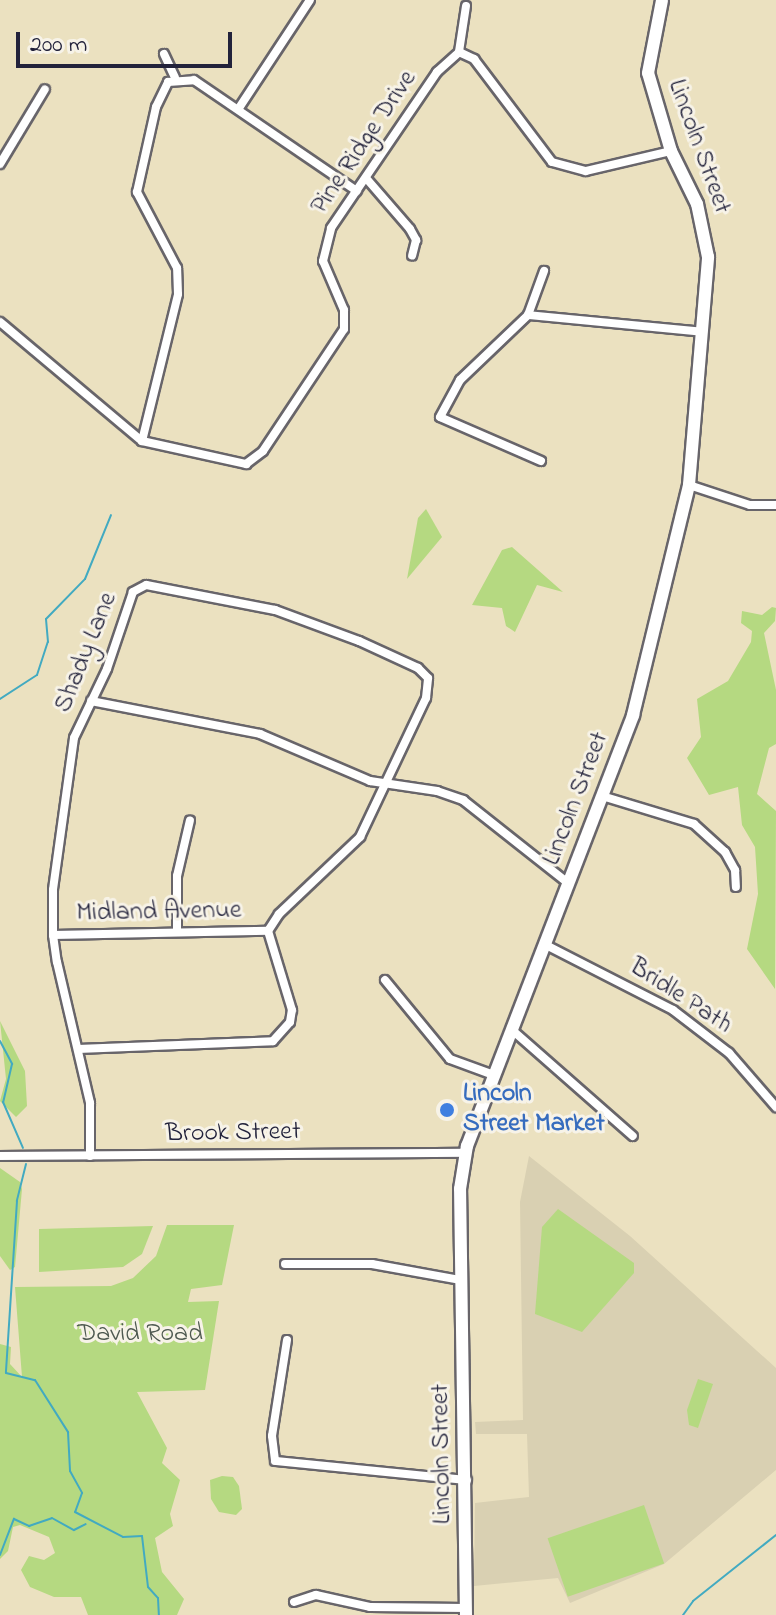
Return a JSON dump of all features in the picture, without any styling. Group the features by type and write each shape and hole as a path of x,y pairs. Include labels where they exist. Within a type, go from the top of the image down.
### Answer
{"main road":[{"name":"Lincoln Street","path":"466,1612 467,1480 460,1189 466,1153 491,1074 602,796 650,662 689,485 703,332 706,240 697,204 671,151 648,73 662,0"}],"street":[{"path":"239,108 310,0"},
{"path":"466,6 459,52 474,59 534,145 563,169 615,166 671,151"},
{"name":"Pine Ridge Drive","path":"0,322 142,441 228,464 246,464 263,451 344,329 344,310 323,252 331,228 449,56 459,52"},
{"path":"164,54 175,78"},
{"path":"175,78 194,80 357,191"},
{"path":"142,441 179,275 139,201 137,185 161,92 175,78"},
{"path":"0,164 31,120 45,89"},
{"path":"366,178 410,229 416,240 412,256"},
{"path":"541,461 440,417 460,380 528,315 544,271"},
{"path":"528,315 703,332"},
{"path":"689,485 750,505 776,505"},
{"name":"Shady Lane","path":"90,1156 90,1103 53,935 69,761 91,701 107,669 128,599 141,586 275,610 418,668 428,678 426,698 399,760 382,784"},
{"path":"91,701 260,734 382,784 437,791 463,800 568,883"},
{"name":"Midland Avenue","path":"53,935 268,931 279,914 360,837 382,784"},
{"path":"602,796 694,824 725,852 735,870 736,887"},
{"path":"177,932 177,876 190,820"},
{"path":"78,1049 273,1041 290,1022 292,1010 268,931"},
{"name":"Bridle Path","path":"544,944 673,1010 729,1053 776,1107"},
{"path":"385,980 450,1059 491,1074"},
{"path":"510,1028 633,1136"},
{"name":"Brook Street","path":"0,1156 466,1153"},
{"path":"285,1264 372,1264 460,1280"},
{"path":"287,1340 272,1436 275,1461 467,1480"},
{"path":"294,1602 316,1595 370,1607 466,1612"}],"shaded area":[{"path":"529,1156 630,1236 776,1368 776,1470 664,1564 570,1603 558,1578 474,1586 475,1503 529,1497 527,1434 476,1434 475,1422 523,1420 520,1202"}],"green space":[{"path":"426,509 442,537 407,579 418,518"},
{"path":"512,547 563,592 537,585 515,632 506,626 502,608 472,605 502,550"},
{"path":"772,607 776,608 775,621 764,633 776,690 776,744 769,748 757,794 776,811 775,989 747,949 758,894 755,847 742,825 738,787 709,795 687,758 701,737 697,699 728,681 751,642 752,631 741,623 742,611 762,615"},
{"path":"0,1021 25,1071 27,1106 16,1117 0,1101 6,1079"},
{"path":"0,1168 20,1182 22,1189 15,1267 10,1270 0,1256"},
{"path":"558,1209 634,1263 634,1273 582,1332 535,1314 542,1227"},
{"path":"167,1225 234,1225 222,1285 191,1289 188,1302 219,1301 205,1390 137,1392 167,1448 162,1463 180,1480 170,1514 173,1526 155,1538 162,1572 184,1599 177,1615 88,1615 81,1597 54,1597 30,1587 21,1570 29,1556 44,1560 55,1553 49,1537 20,1525 13,1527 8,1551 0,1559 0,1344 11,1347 10,1364 22,1377 15,1287 111,1286 133,1278 156,1256"},
{"name":"David Road","path":"153,1226 142,1254 123,1267 39,1272 39,1229"},
{"path":"698,1379 713,1384 698,1428 689,1425 687,1410"},
{"path":"222,1476 233,1477 239,1486 242,1509 236,1515 219,1512 211,1499 210,1480"},
{"path":"644,1505 664,1564 568,1597 548,1538"}],"waterway":[{"path":"0,699 37,675 48,642 46,619 85,579 111,515"},
{"path":"0,1041 12,1064 3,1102 23,1148"},
{"path":"26,1164 17,1201 6,1373 35,1380 68,1432 70,1471 82,1493 75,1512 123,1537 142,1536 148,1587 158,1598 159,1615"},
{"path":"0,1555 14,1519 29,1526 52,1518 74,1530 86,1524"},
{"path":"683,1615 693,1601 776,1535"}],"place":[{"name":"Lincoln Street Market","path":"447,1110"}]}
